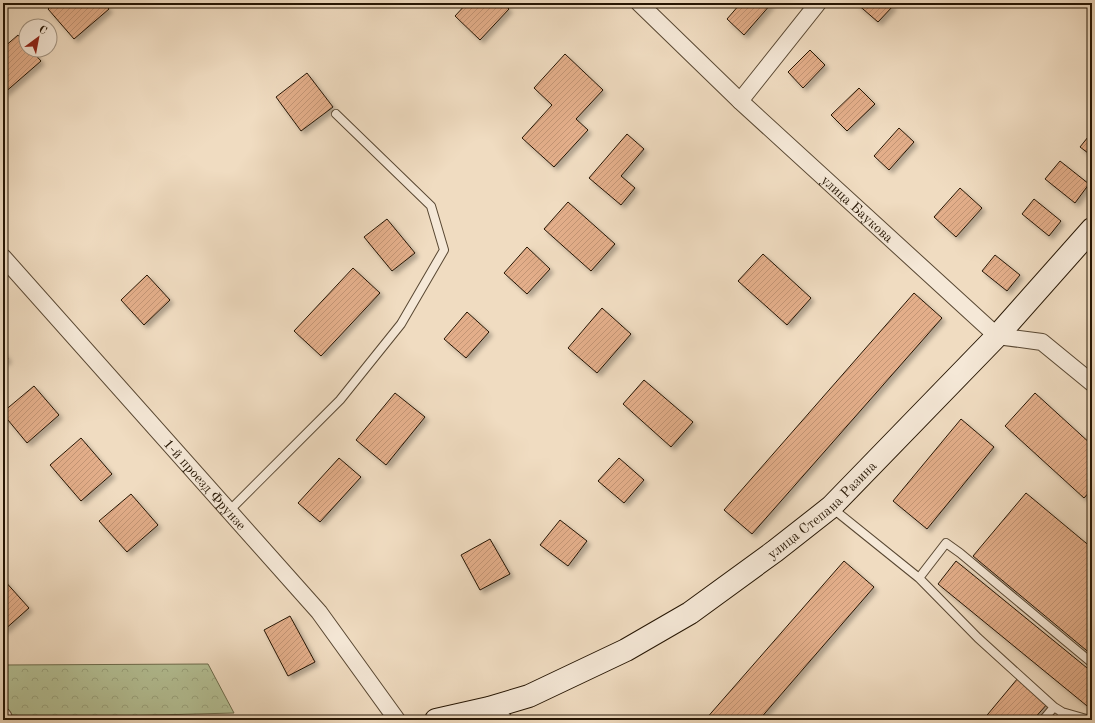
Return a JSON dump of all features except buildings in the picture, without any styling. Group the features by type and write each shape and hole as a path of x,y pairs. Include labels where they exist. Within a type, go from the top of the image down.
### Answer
{"street":[{"name":"улица Баукова","path":"639,3 740,101 997,336"},
{"path":"740,101 818,3"},
{"name":"улица Степана Разина","path":"436,720 496,714 529,696 626,650 690,613 775,551 832,507 997,336 1092,229"},
{"name":"1-й проезд Фрунзе","path":"3,257 319,612 397,720"},
{"path":"997,336 1042,342 1092,383"},
{"path":"3,716 5,720"}],"lane":[{"path":"3,6 6,3"},
{"path":"229,511 340,400 400,324 444,250 431,206 336,114"},
{"path":"832,507 919,578 978,638 1062,716 1090,720"},
{"path":"919,578 946,543 960,553 1092,664"},
{"path":"1043,720 1054,707"}],"green space":[{"path":"208,664 234,713 3,719 3,665"}]}
